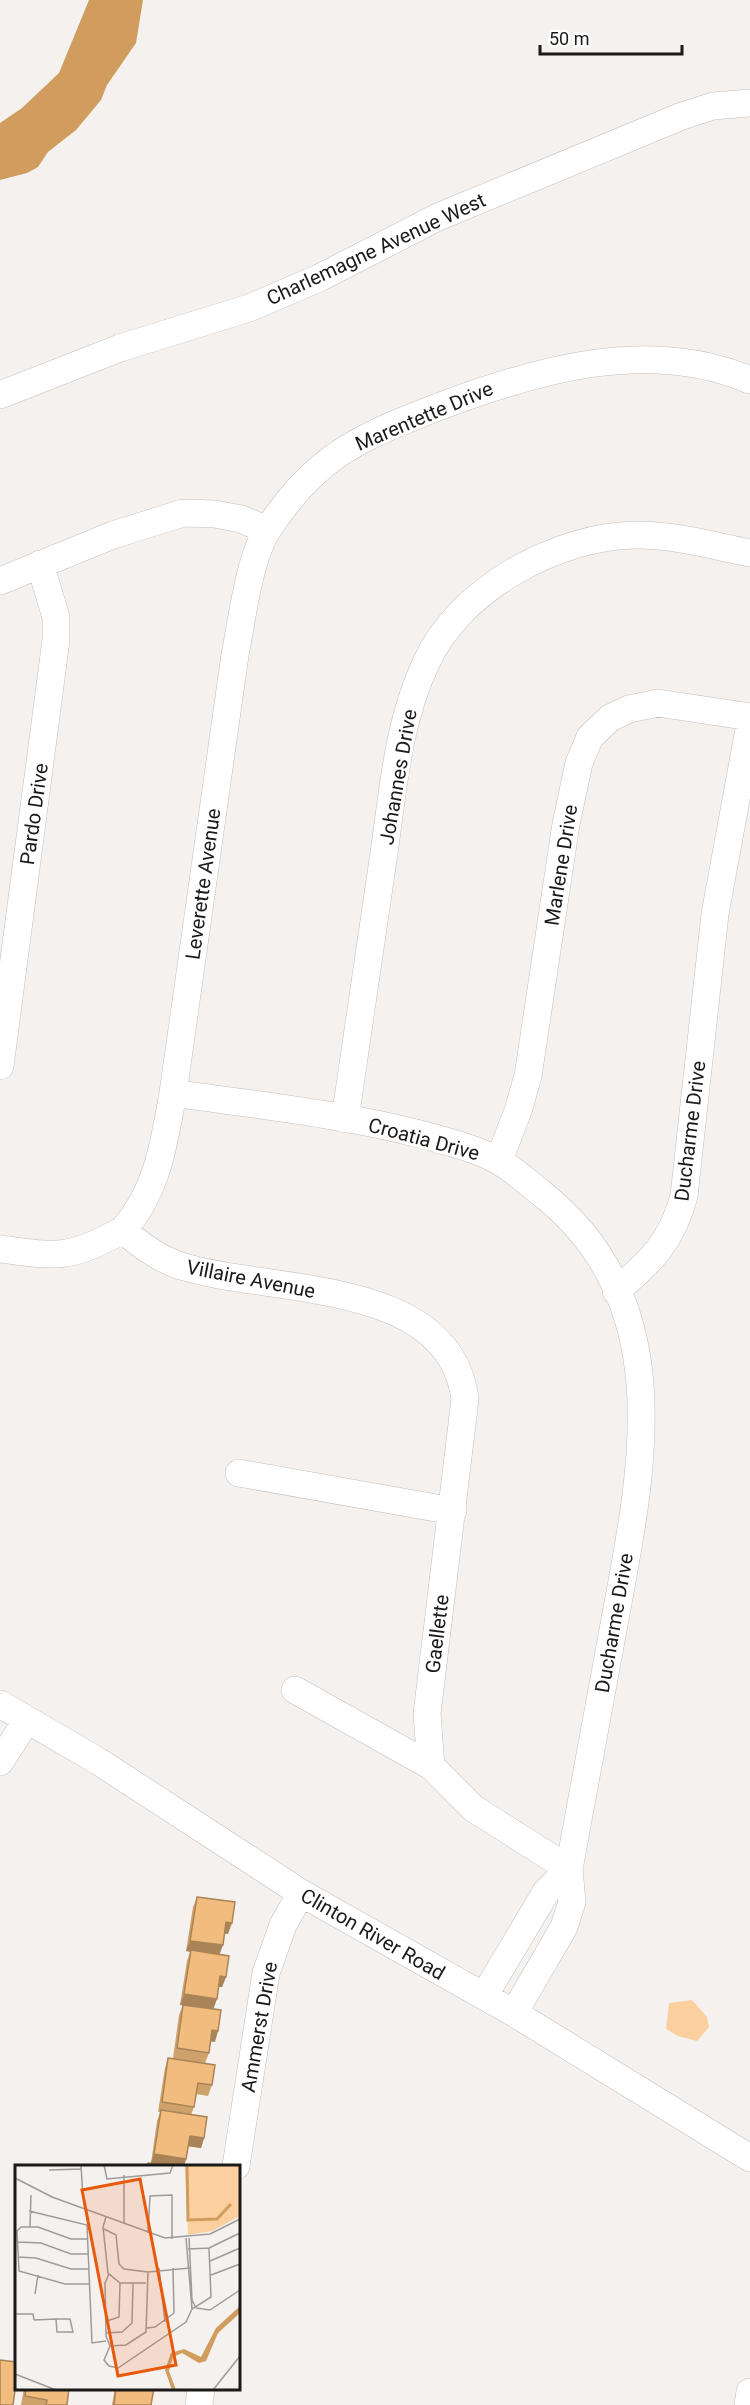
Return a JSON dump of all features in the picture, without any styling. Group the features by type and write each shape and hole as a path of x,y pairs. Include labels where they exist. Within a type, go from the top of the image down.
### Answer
{"street":[{"name":"Charlemagne Avenue West","path":"0,395 120,348 249,308 319,278 438,217 682,116 713,106 750,103"},
{"name":"Marentette Drive","path":"267,530 300,487 318,469 345,450 419,414 498,384 573,365 635,359 699,366 750,380"},
{"path":"0,580 113,535 183,513 215,514 241,519 267,530"},
{"name":"Leverette Avenue","path":"123,1230 146,1199 156,1176 173,1093 235,655 250,580 267,530"},
{"name":"Johannes Drive","path":"345,1119 404,730 426,663 436,643 468,608 500,580 525,565 568,547 638,535 750,553"},
{"name":"Pardo Drive","path":"0,1066 56,640 56,617 40,564"},
{"name":"Marlene Drive","path":"499,1160 518,1111 528,1076 566,824 579,763 590,737 610,718 629,709 658,703 750,717"},
{"name":"Ducharme Drive","path":"514,2013 564,1927 572,1902 569,1869 622,1581 641,1442 641,1390 637,1352 628,1318 616,1291 643,1269 666,1243 679,1216 684,1196 715,914 750,724"},
{"name":"Croatia Drive","path":"173,1093 345,1119 465,1146 499,1160 571,1220 592,1247 616,1291"},
{"path":"0,1249 34,1255 72,1253 93,1246 123,1230"},
{"name":"Villaire Avenue","path":"123,1230 138,1244 179,1265 214,1275 360,1299 417,1321 436,1336"},
{"name":"Gaellette","path":"431,1766 427,1714 465,1399 457,1365 436,1336"},
{"path":"239,1473 453,1511"},
{"path":"295,1690 431,1766 473,1808 569,1869 546,1892 484,1996"},
{"name":"Clinton River Road","path":"0,1704 98,1761 301,1893 514,2013 750,2158"},
{"path":"0,1762 27,1720"},
{"name":"Ammerst Drive","path":"236,2165 266,1972 283,1925 301,1893"},
{"path":"199,2405 201,2390"},
{"path":"748,2405 750,2392"}],"shaded area":[{"path":"89,0 143,0 136,43 107,85 101,100 76,130 48,152 38,167 27,173 0,180 0,123 22,108 59,73"},
{"path":"692,2000 707,2017 709,2027 697,2041 678,2036 666,2029 669,2003"}],"building":[{"path":"197,1897 235,1902 232,1923 226,1922 223,1945 190,1941"},
{"path":"191,1950 229,1956 226,1977 220,1976 217,1999 184,1994"},
{"path":"183,2005 221,2010 218,2031 212,2030 209,2053 177,2048"},
{"path":"168,2058 215,2065 212,2085 198,2083 194,2107 162,2102"},
{"path":"161,2110 207,2117 204,2138 190,2136 186,2159 154,2154"},
{"path":"0,2360 15,2362 13,2405 0,2405"},
{"path":"26,2390 69,2390 67,2405 46,2405 47,2400 25,2396"},
{"path":"116,2390 154,2390 151,2405 114,2405"}]}
